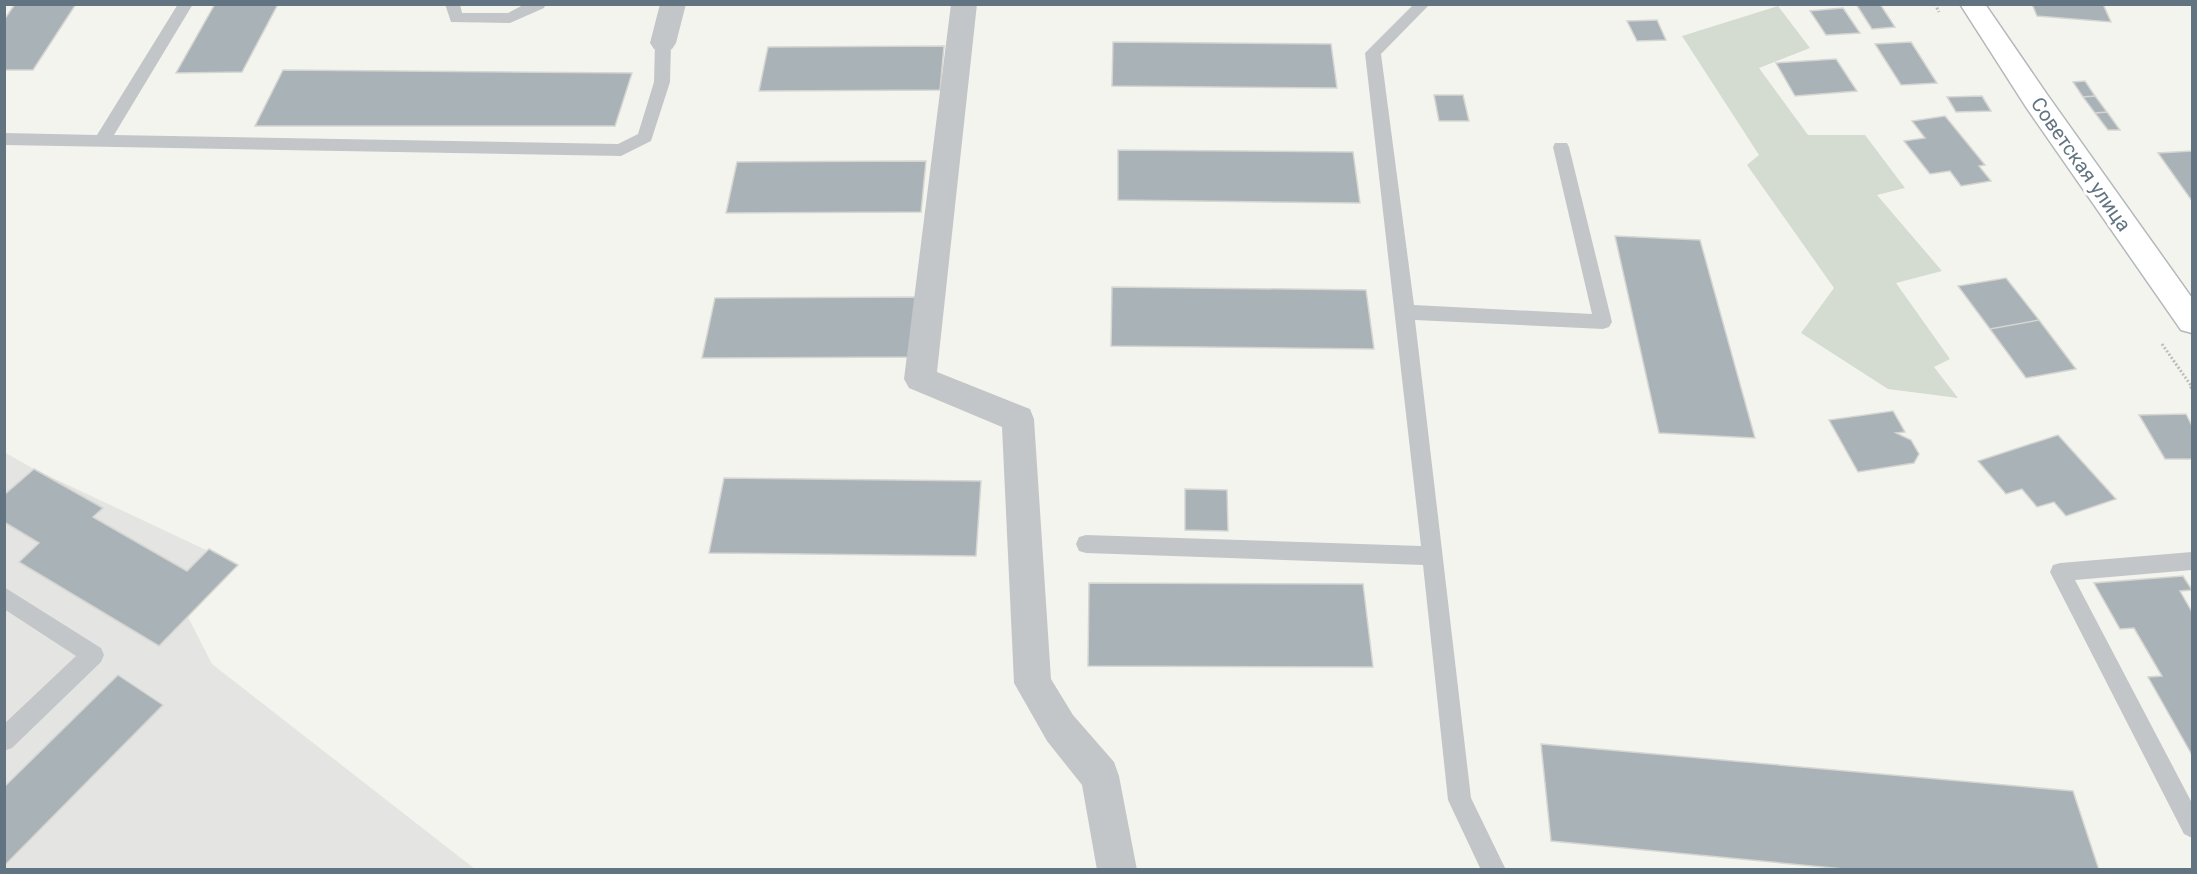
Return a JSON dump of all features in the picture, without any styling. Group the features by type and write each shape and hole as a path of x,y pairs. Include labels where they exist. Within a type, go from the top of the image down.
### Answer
{"main road":[{"name":"Советская улица","path":"1972,4 2036,100 2193,321"}],"street":[{"path":"663,43 673,4"},
{"path":"964,4 920,379 1018,419 1033,683 1060,728 1100,776 1117,870"}],"lane":[{"path":"102,141 186,4"},
{"path":"452,4 456,18 510,18 539,4"},
{"path":"1423,4 1373,52 1460,800 1494,870"},
{"path":"5,139 621,150 645,137 662,82 663,43"},
{"path":"1405,312 1603,322 1561,147"},
{"path":"1086,544 1432,556"},
{"path":"2193,561 2060,572 2193,826"},
{"path":"4,597 93,655 4,740"}],"shaded area":[{"path":"1778,6 1810,48 1759,68 1808,135 1865,135 1905,188 1877,195 1942,271 1896,283 1950,359 1934,367 1958,398 1888,389 1801,333 1834,288 1747,165 1759,155 1682,36"},
{"path":"4,452 34,469 238,565 188,617 212,664 475,869 5,869"}],"building":[{"path":"15,4 76,4 33,70 4,70 4,20"},
{"path":"215,4 278,4 242,72 176,73"},
{"path":"1856,4 1880,4 1895,27 1872,29"},
{"path":"2032,4 2103,4 2111,22 2037,16"},
{"path":"1843,8 1860,33 1826,35 1810,11"},
{"path":"1657,20 1666,40 1637,41 1627,21"},
{"path":"1113,42 1331,44 1337,88 1112,86"},
{"path":"1911,42 1937,83 1901,85 1875,44"},
{"path":"944,46 940,90 759,91 768,47"},
{"path":"1836,59 1857,91 1795,96 1776,63"},
{"path":"283,70 632,73 615,126 255,126"},
{"path":"2085,81 2095,96 2083,97 2073,82"},
{"path":"1434,95 1463,95 1469,121 1439,121"},
{"path":"1982,96 1991,111 1956,112 1947,97"},
{"path":"2095,96 2107,112 2095,113 2083,97"},
{"path":"2107,112 2120,130 2108,130 2095,113"},
{"path":"1945,116 1985,165 1979,166 1991,181 1961,186 1950,171 1930,174 1904,141 1925,138 1912,121"},
{"path":"1118,150 1353,152 1360,203 1118,200"},
{"path":"2192,151 2192,201 2158,153"},
{"path":"926,161 921,212 726,213 737,162"},
{"path":"1615,236 1700,240 1755,438 1659,433"},
{"path":"2006,278 2039,320 1990,329 1958,286"},
{"path":"1112,287 1366,290 1374,349 1111,346"},
{"path":"920,297 914,357 702,358 715,298"},
{"path":"2039,320 2076,369 2026,378 1990,329"},
{"path":"1893,411 1905,432 1896,433 1911,440 1919,454 1914,463 1858,472 1829,420"},
{"path":"2186,414 2192,426 2192,459 2165,459 2139,415"},
{"path":"2058,435 2116,499 2066,516 2054,502 2037,507 2022,489 2006,494 1978,461"},
{"path":"34,469 103,508 93,517 187,571 209,549 238,565 159,646 19,562 39,543 4,522 4,495"},
{"path":"724,478 981,481 976,556 709,553"},
{"path":"1185,489 1227,490 1228,531 1185,530"},
{"path":"2183,576 2192,590 2180,591 2192,612 2192,755 2148,677 2162,676 2134,628 2120,629 2094,583"},
{"path":"1089,583 1363,584 1373,667 1088,666"},
{"path":"118,675 163,705 4,866 4,787"},
{"path":"1541,744 2073,791 2099,870 1855,870 1551,841"}]}
